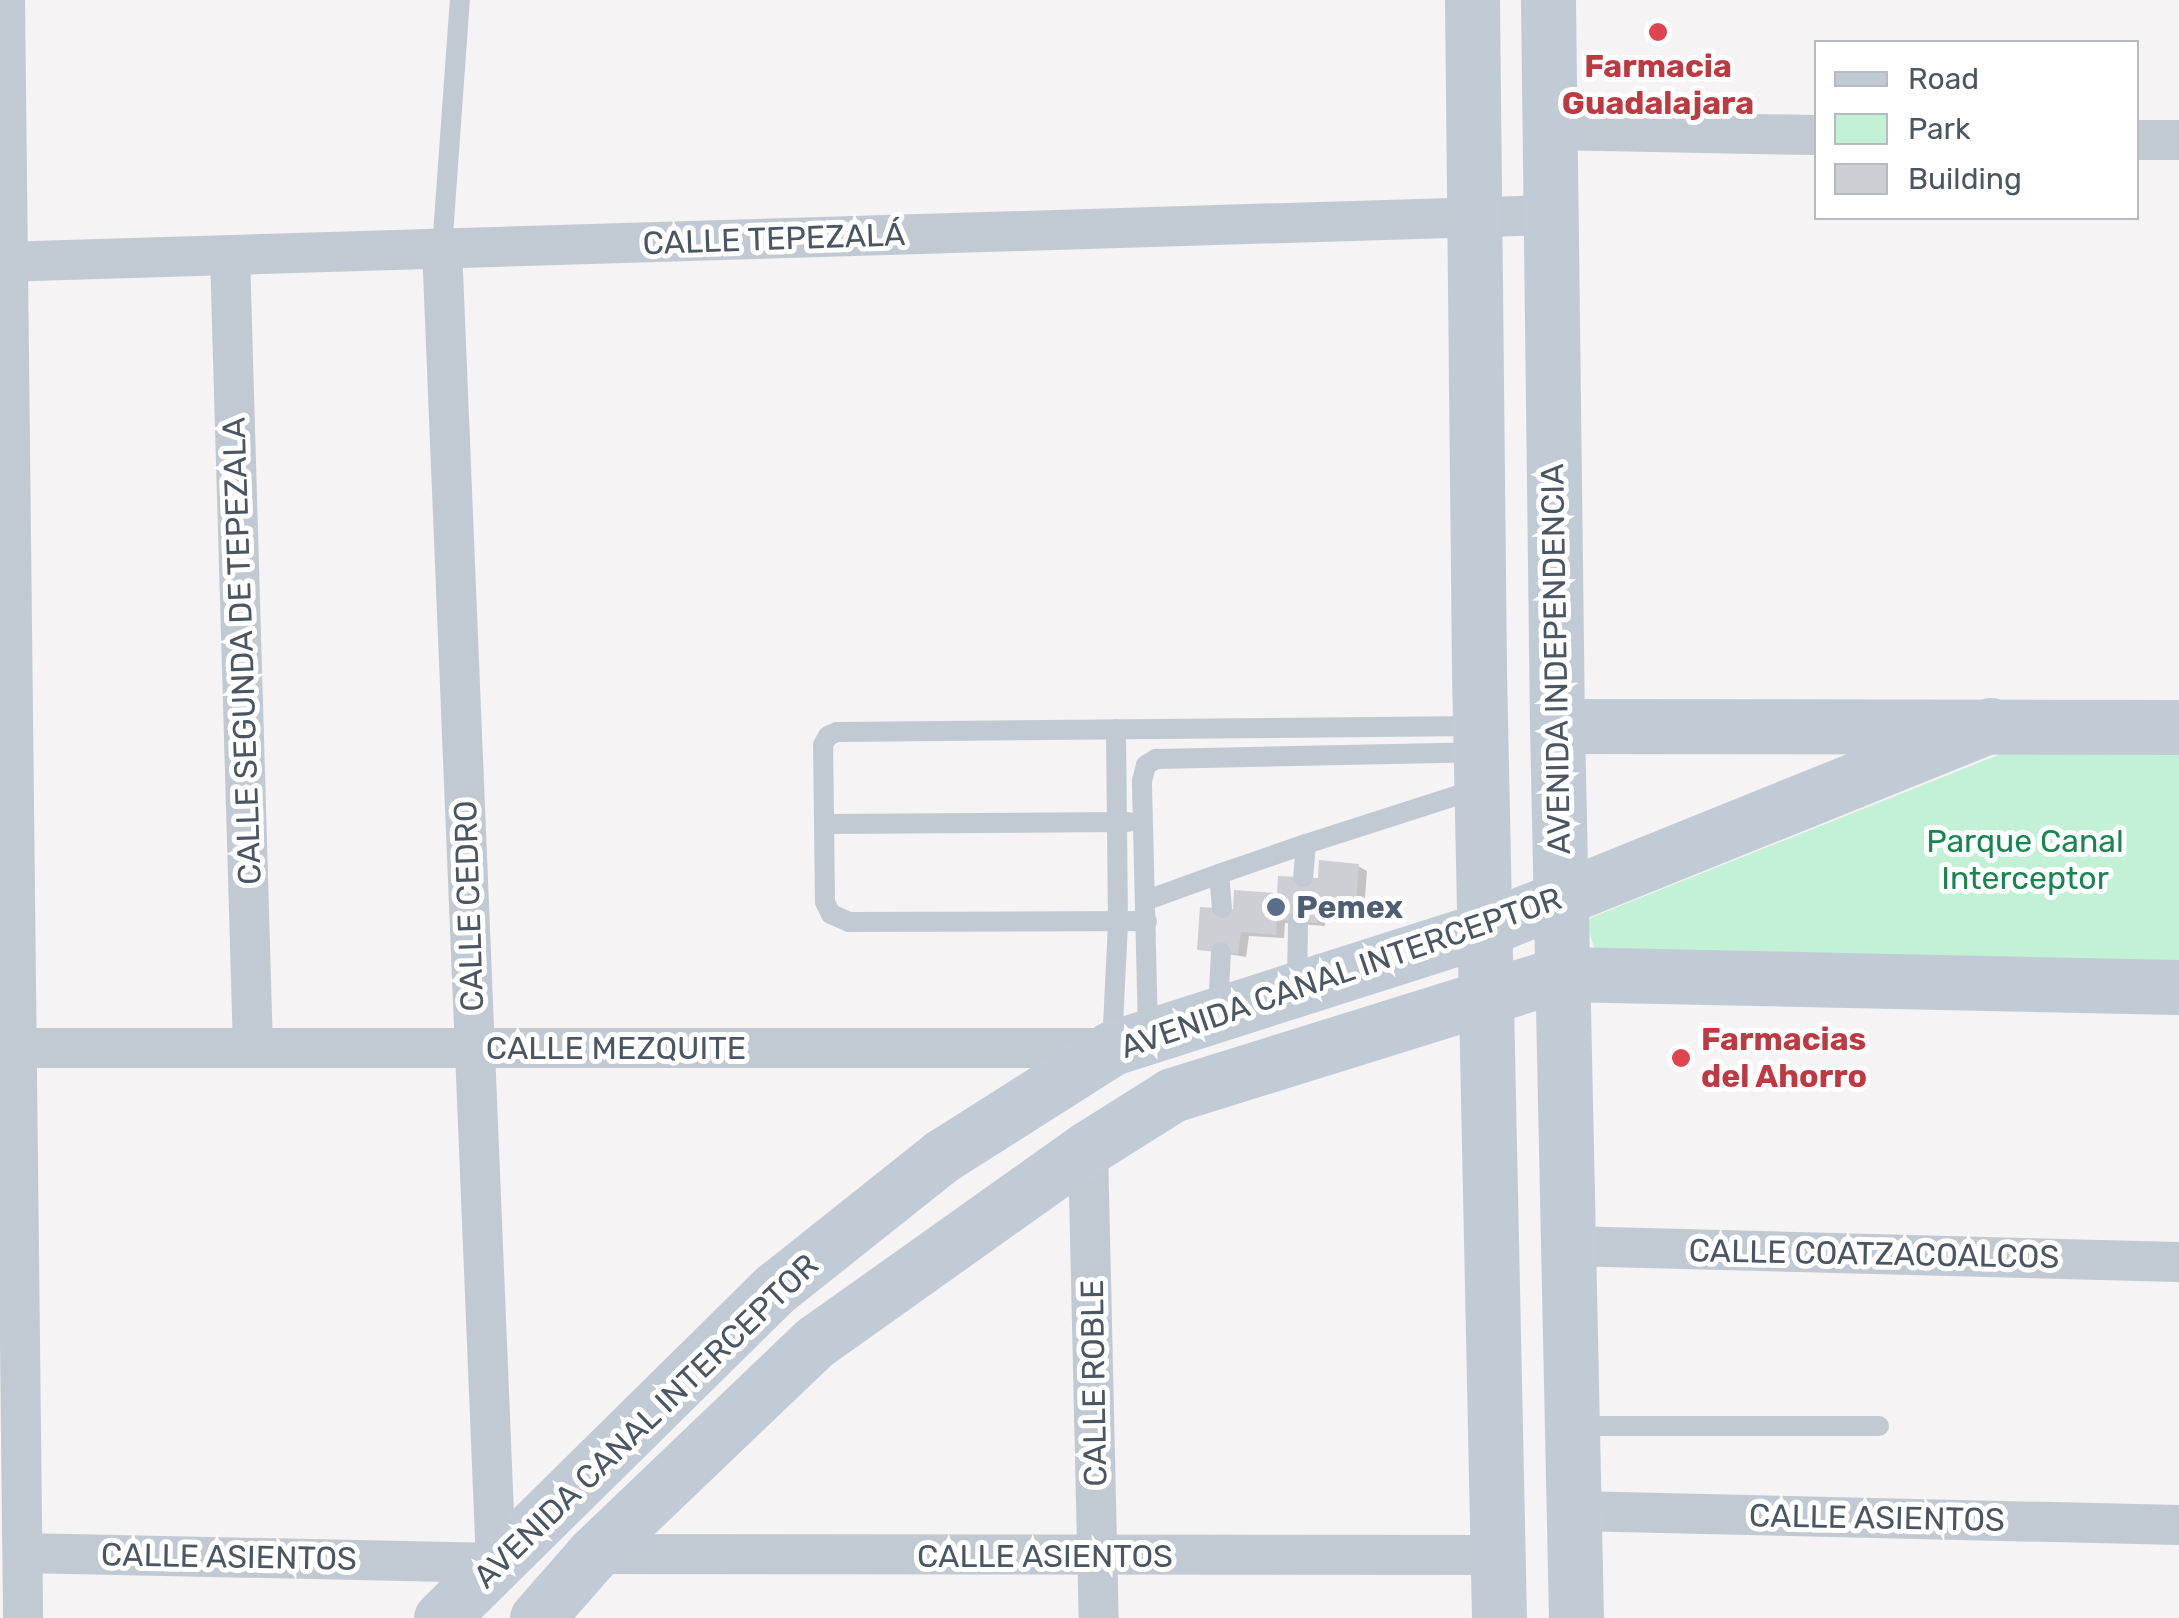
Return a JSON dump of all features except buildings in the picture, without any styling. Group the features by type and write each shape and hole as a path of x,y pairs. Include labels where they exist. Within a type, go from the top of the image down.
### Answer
{"main road":[{"path":"1472,0 1481,755 1499,1618"},
{"name":"AVENIDA INDEPENDENCIA","path":"1548,0 1556,726 1576,1618"},
{"path":"1556,726 1991,725"},
{"name":"AVENIDA CANAL INTERCEPTOR","path":"441,1618 776,1288 942,1156 1130,1043 1487,928 1991,725 2179,727"},
{"name":"AVENIDA CANAL INTERCEPTOR","path":"537,1618 593,1554 815,1342 1088,1148 1172,1095 1561,974 2179,987"}],"street":[{"path":"5,0 9,1048 23,1618"},
{"path":"1550,130 1814,135"},
{"path":"2139,140 2179,140"},
{"name":"CALLE TEPEZALÁ","path":"4,262 1548,215"},
{"name":"CALLE CEDRO","path":"442,249 496,1563"},
{"name":"CALLE SEGUNDA DE TEPEZALA","path":"230,255 253,1048"},
{"name":"CALLE MEZQUITE","path":"9,1048 1130,1043"},
{"name":"CALLE ROBLE","path":"1088,1148 1099,1618"},
{"name":"CALLE COATZACOALCOS","path":"1568,1246 2179,1262"},
{"name":"CALLE ASIENTOS","path":"1575,1511 2179,1525"},
{"name":"CALLE ASIENTOS","path":"22,1553 496,1563"},
{"name":"CALLE ASIENTOS","path":"593,1554 1497,1555"}],"lane":[{"path":"442,249 460,0"},
{"path":"1116,729 1118,922 1130,1043"},
{"path":"1116,729 1481,755 1306,844 1219,874 1118,922 849,922 831,914 825,902 823,745 837,732 1116,729"},
{"path":"1130,1043 1147,910 1142,781 1146,765 1156,759 1481,755"},
{"path":"825,824 1144,822"},
{"path":"1302,877 1306,844"},
{"path":"1219,874 1222,908"},
{"path":"1296,990 1298,922"},
{"path":"1218,1016 1221,952"},
{"path":"1573,1426 1879,1426"}],"green space":[{"name":"Parque Canal Interceptor","path":"2003,753 2179,755 2179,969 1599,962 1585,920"}],"place":[{"name":"Farmacia Guadalajara","path":"1658,32"},
{"name":"Pemex","path":"1276,907"},
{"name":"Farmacias del Ahorro","path":"1681,1058"}]}
